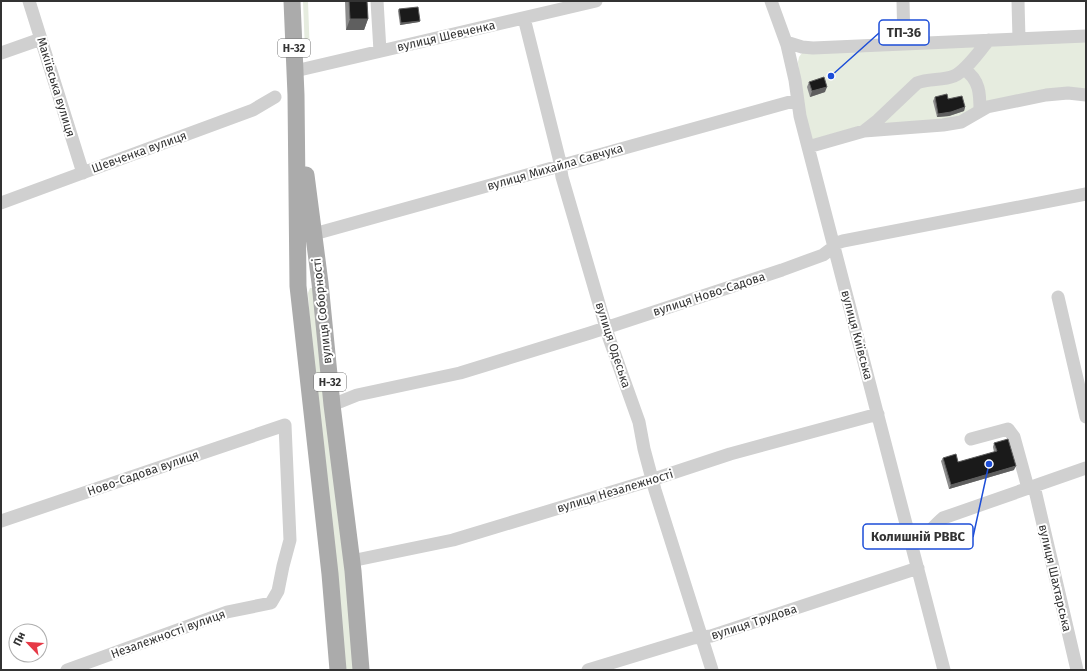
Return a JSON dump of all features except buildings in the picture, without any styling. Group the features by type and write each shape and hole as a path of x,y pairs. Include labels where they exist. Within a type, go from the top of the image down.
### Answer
{"main road":[{"name":"вулиця Соборності","path":"292,1 296,95 298,286 330,574 338,670"},
{"name":"вулиця Соборності","path":"296,95 314,234 332,405 351,561 361,670"}],"street":[{"name":"Макіївська вулиця","path":"29,1 83,173"},
{"path":"378,1 380,51"},
{"name":"вулиця Шевченка","path":"295,71 596,1"},
{"name":"вулиця Київська","path":"771,1 786,42 795,80 800,116 944,670"},
{"path":"903,1 904,44"},
{"path":"1018,1 1019,39"},
{"name":"вулиця Одеська","path":"524,18 562,175 606,328 639,422 652,479 712,670"},
{"path":"786,42 802,47 813,48 1086,36"},
{"path":"1,53 41,39"},
{"path":"864,131 878,120 917,83 923,80 955,76 964,69 989,40"},
{"path":"964,69 973,76 979,88 980,111"},
{"path":"808,147 864,131 943,125 961,122 987,108 1046,95 1068,93 1086,95"},
{"name":"Шевченка вулиця","path":"1,203 253,110 275,97"},
{"name":"вулиця Михайла Савчука","path":"314,234 797,100"},
{"name":"вулиця Ново-Садова","path":"332,405 357,395 460,373 606,328 782,270 823,254 834,247 837,243 843,241 1086,194"},
{"path":"1058,297 1086,417"},
{"name":"вулиця Незалежності","path":"351,561 453,540 730,454 878,414"},
{"name":"Ново-Садова вулиця","path":"1,521 285,426 290,540 278,591 271,603"},
{"name":"вулиця Шахтарська","path":"971,439 1008,429 1014,437 1031,487 1077,670"},
{"path":"912,546 918,543 933,526 943,518 1086,468"},
{"name":"вулиця Трудова","path":"588,670 693,638 711,636 918,568"},
{"name":"Незалежності вулиця","path":"66,670 227,612 271,603"}],"shaded area":[{"path":"303,1 308,1 310,57 305,51"},
{"path":"1086,40 1086,93 1068,92 960,120 811,140 804,114 798,62 802,53"},
{"path":"310,288 314,288 356,670 343,670 315,407 308,293"}],"place":[{"name":"ТП-36","path":"831,76"},
{"name":"Колишній РВВС","path":"989,464"}]}
